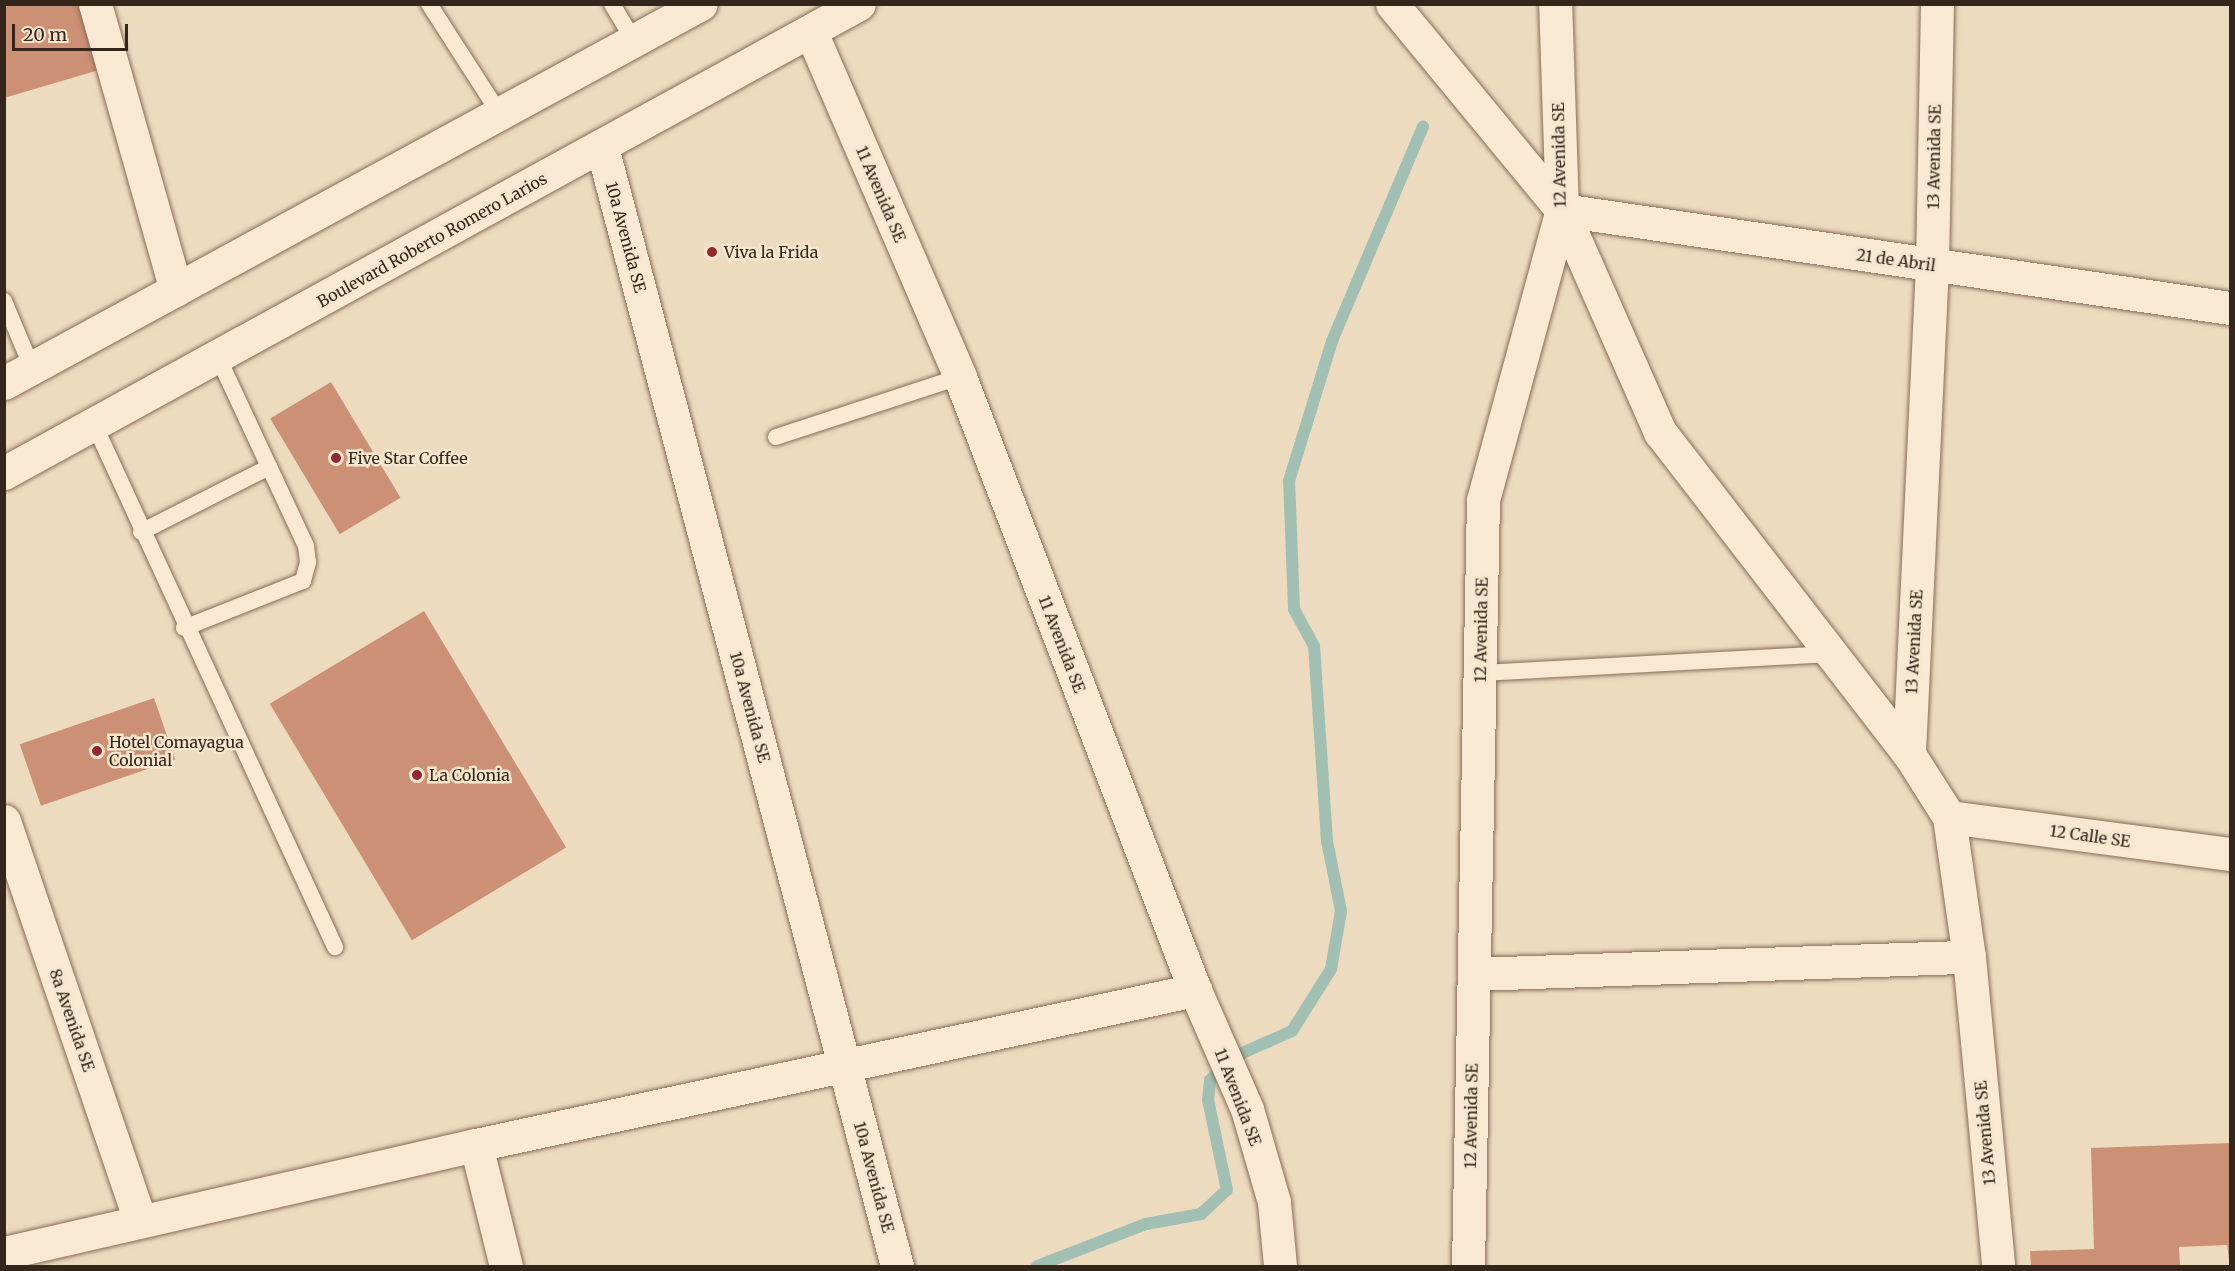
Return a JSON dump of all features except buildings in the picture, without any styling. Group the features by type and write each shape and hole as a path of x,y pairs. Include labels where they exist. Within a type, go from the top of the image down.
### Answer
{"street":[{"path":"95,4 176,290"},
{"path":"18,376 701,4"},
{"name":"Boulevard Roberto Romero Larios","path":"4,473 812,32 859,4"},
{"path":"1392,4 1562,210 1660,432 1909,754"},
{"name":"12 Avenida SE","path":"1468,1266 1483,500 1562,210 1555,4"},
{"name":"13 Avenida SE","path":"1937,4 1932,265 1909,754 1948,817 1969,957 1998,1266"},
{"name":"11 Avenida SE","path":"812,32 960,377 1195,990 1247,1109 1274,1202 1280,1266"},
{"name":"10a Avenida SE","path":"602,147 897,1266"},
{"name":"21 de Abril","path":"1562,210 2230,308"},
{"name":"12 Calle SE","path":"1948,817 2230,854"},
{"name":"8a Avenida SE","path":"4,821 140,1220"},
{"path":"1474,974 1969,957"},
{"path":"4,1253 476,1144 1195,990"},
{"path":"476,1144 506,1266"}],"lane":[{"path":"429,4 500,114"},
{"path":"612,4 634,41"},
{"path":"4,301 18,376"},
{"path":"184,628 303,581 306,546 218,357"},
{"path":"776,436 960,377"},
{"path":"94,424 184,628 335,947"},
{"path":"141,532 269,467"},
{"path":"1480,673 1832,654"}],"waterway":[{"path":"1037,1266 1146,1224 1201,1214 1227,1190 1208,1100 1210,1080 1240,1054 1292,1031 1331,969 1341,911 1327,841 1314,646 1294,609 1289,481 1332,341 1423,127"}],"place":[{"name":"Viva la Frida","path":"712,252"},
{"name":"Five Star Coffee","path":"336,458"},
{"name":"Hotel Comayagua Colonial","path":"97,751"},
{"name":"La Colonia","path":"417,775"}]}
